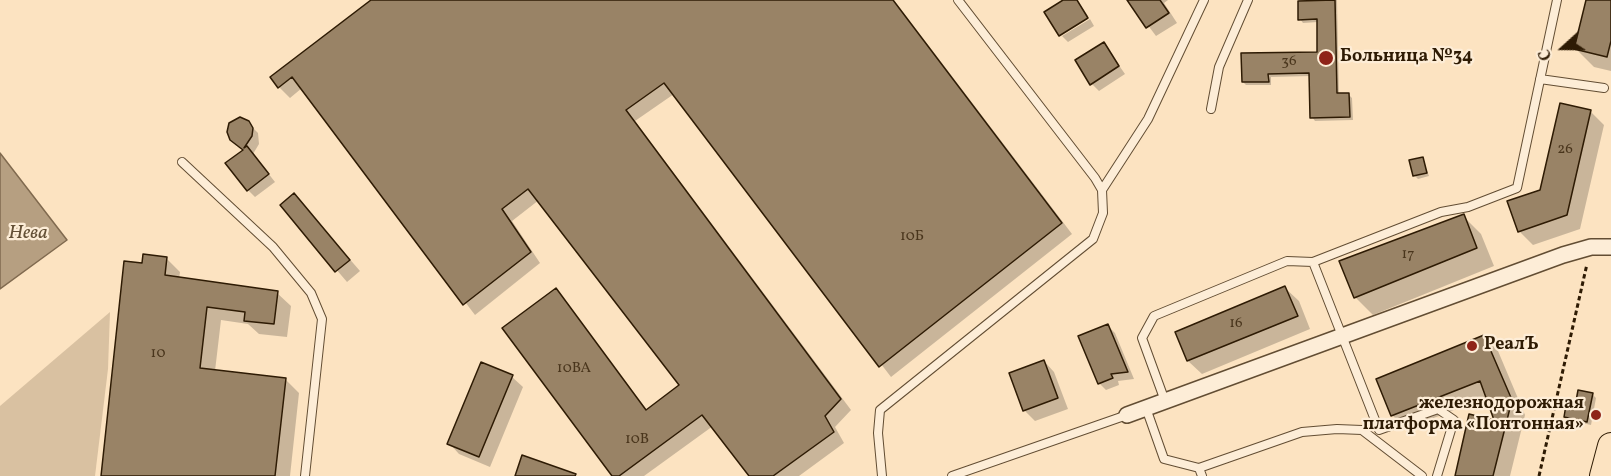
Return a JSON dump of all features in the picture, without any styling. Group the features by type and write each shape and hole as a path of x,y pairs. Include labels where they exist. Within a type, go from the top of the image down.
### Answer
{"main road":[{"path":"1603,476 1611,446"}],"street":[{"path":"1127,415 1591,247 1611,247"}],"lane":[{"path":"958,0 1102,190"},
{"path":"882,476 880,410 1094,239 1102,213 1102,190 1148,118 1204,0"},
{"path":"1211,109 1219,67 1248,0"},
{"path":"1165,400 1142,338 1154,316 1287,261 1313,262 1441,212 1468,207 1517,189 1557,0"},
{"path":"1540,79 1604,88"},
{"path":"182,162 273,247 310,293 321,319 305,476"},
{"path":"1313,262 1379,430"},
{"path":"1146,408 1164,459 1200,472 1302,432 1379,430 1438,409 1454,420 1437,476"},
{"path":"952,476 1127,415"},
{"path":"1362,430 1422,476"}],"path":[{"path":"1539,476 1591,247"}],"shaded area":[{"path":"110,312 108,369 95,476 0,476 0,406"}],"water":[{"name":"Нева","path":"0,153 67,240 0,289"}],"building":[{"path":"371,0 893,0 1062,223 879,367 664,83 626,110 841,399 825,416 834,432 773,476 749,476 702,415 619,476 612,476 502,328 556,288 646,410 679,385 528,189 502,209 531,252 463,305 292,77 278,88 270,77"},
{"path":"1063,0 1077,0 1088,18 1059,36 1044,12"},
{"path":"1127,0 1160,0 1169,13 1146,28"},
{"path":"1335,0 1337,93 1349,93 1350,117 1310,118 1309,73 1268,74 1269,82 1242,82 1241,53 1317,52 1317,19 1298,20 1298,1"},
{"path":"1586,0 1611,0 1611,41 1607,57 1574,49"},
{"path":"1104,42 1119,66 1090,85 1075,60"},
{"path":"1560,103 1591,110 1567,215 1518,232 1507,201 1540,190"},
{"path":"240,117 249,121 253,128 252,136 244,148 247,146 269,174 247,191 225,163 243,150 230,140 227,132 229,123"},
{"path":"1423,157 1427,173 1413,176 1409,160"},
{"path":"294,193 350,260 335,272 280,205"},
{"path":"1464,214 1477,248 1354,298 1339,261"},
{"path":"143,254 167,257 165,275 278,291 274,324 244,321 245,312 207,307 200,368 286,378 275,476 101,476 124,261 142,263"},
{"path":"1285,286 1298,316 1187,361 1175,332"},
{"path":"1108,324 1128,372 1111,374 1113,378 1098,384 1078,336"},
{"path":"1484,335 1512,400 1493,476 1455,476 1469,414 1494,420 1480,381 1391,416 1376,379"},
{"path":"1044,360 1058,398 1023,411 1009,373"},
{"path":"481,362 513,375 479,457 447,444"},
{"path":"1578,390 1593,393 1587,422 1564,417 1567,399 1576,401"},
{"path":"522,455 576,474 575,476 515,476"}],"place":[{"name":"Больница №34","path":"1326,58"},
{"name":"РеалЪ","path":"1472,346"},
{"name":"железнодорожная платформа «Понтонная»","path":"1596,415"}]}
